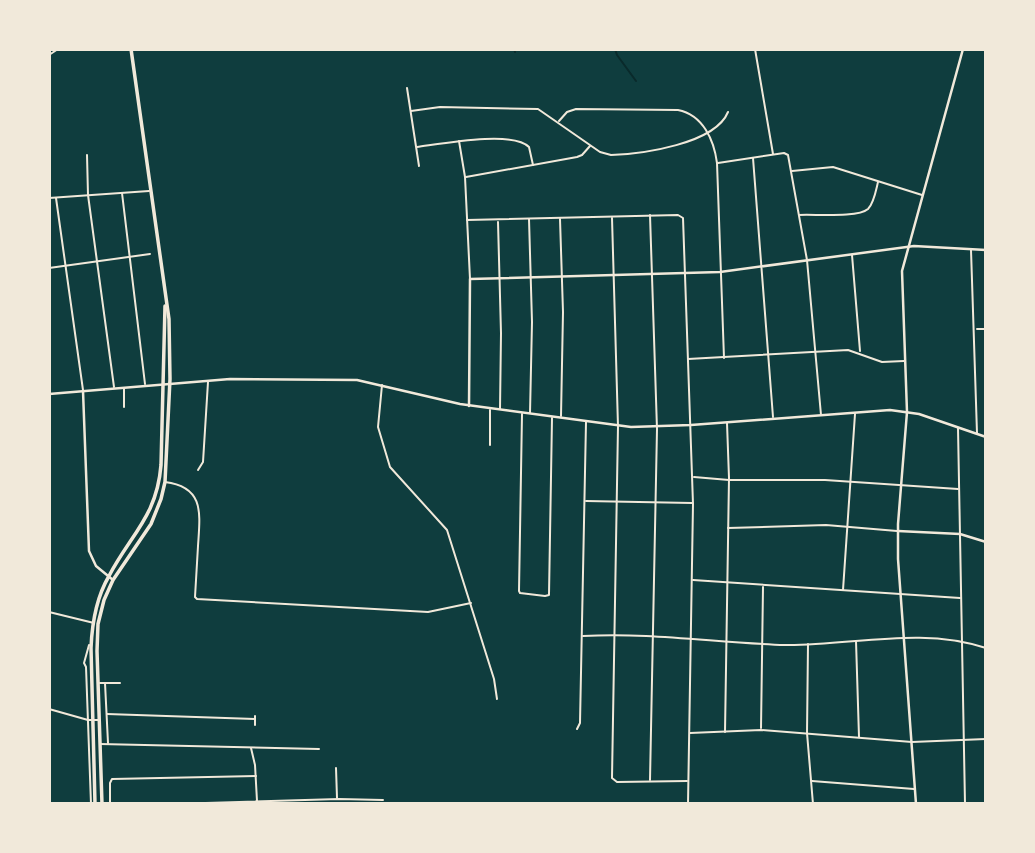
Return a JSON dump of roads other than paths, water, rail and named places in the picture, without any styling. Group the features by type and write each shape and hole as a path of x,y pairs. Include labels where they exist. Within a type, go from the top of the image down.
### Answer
{"main road":[{"path":"102,804 98,624 113,580 151,524 162,499 170,383 169,319 131,49"},
{"path":"916,804 898,531 907,412 902,279 908,246 963,49"},
{"path":"469,406 470,279 720,272 908,246 986,250"},
{"path":"93,804 90,720 93,623 108,577 145,522 163,482 165,304"},
{"path":"49,393 208,381 347,380 382,385 469,406 618,426 689,425 888,410 907,412 986,438"},
{"path":"83,391 87,538 91,558 113,580"},
{"path":"898,531 960,534 986,542"}],"street":[{"path":"49,55 58,49"},
{"path":"755,49 773,155"},
{"path":"407,88 419,166"},
{"path":"411,111 440,107 531,108 546,113 606,154 618,155 683,145 721,122 728,112"},
{"path":"559,121 567,112 576,109 674,110 691,114 707,131 717,163 724,358"},
{"path":"417,147 459,141 518,140 529,146 533,165"},
{"path":"459,141 465,177 470,279"},
{"path":"465,177 582,155 590,145"},
{"path":"86,155 88,195 114,388"},
{"path":"717,163 788,155 807,260 821,415"},
{"path":"753,158 773,418"},
{"path":"792,172 829,166 923,195"},
{"path":"799,215 854,214 864,211 872,203 878,181"},
{"path":"49,198 150,190"},
{"path":"122,193 146,386"},
{"path":"56,198 83,391"},
{"path":"650,215 657,426 650,781"},
{"path":"612,216 618,426 613,781 688,781"},
{"path":"467,220 681,216 693,503 688,804"},
{"path":"560,218 561,417"},
{"path":"529,219 530,414"},
{"path":"498,220 500,410"},
{"path":"971,249 977,434"},
{"path":"49,268 150,254"},
{"path":"852,254 860,353"},
{"path":"974,329 986,329"},
{"path":"687,359 848,351 882,362 905,361"},
{"path":"198,470 203,462 208,381"},
{"path":"382,385 378,427 390,467 447,530 494,679 497,699"},
{"path":"124,387 124,407"},
{"path":"490,408 490,444"},
{"path":"843,591 855,412"},
{"path":"522,413 520,593 549,595 552,416"},
{"path":"577,729 580,723 583,636 586,421"},
{"path":"725,732 729,480 727,422"},
{"path":"958,427 965,804"},
{"path":"692,477 851,482 958,489"},
{"path":"163,482 189,490 200,509 197,599 428,612 471,603"},
{"path":"586,501 693,503"},
{"path":"728,527 848,526 898,531"},
{"path":"692,580 961,598"},
{"path":"761,730 763,586"},
{"path":"49,612 98,624"},
{"path":"583,636 690,638 762,643 904,637 962,640 986,648"},
{"path":"856,640 859,737"},
{"path":"808,643 807,733 813,804"},
{"path":"98,682 120,683"},
{"path":"106,683 108,744"},
{"path":"49,709 99,720"},
{"path":"107,714 255,717 255,725"},
{"path":"689,733 761,730 912,742 986,739"},
{"path":"100,744 319,749"},
{"path":"251,748 257,802"},
{"path":"336,768 337,799"},
{"path":"110,804 110,783 113,779 256,776"},
{"path":"811,781 915,789"},
{"path":"172,804 383,800"}],"waterway":[{"path":"615,49 636,81"}]}
